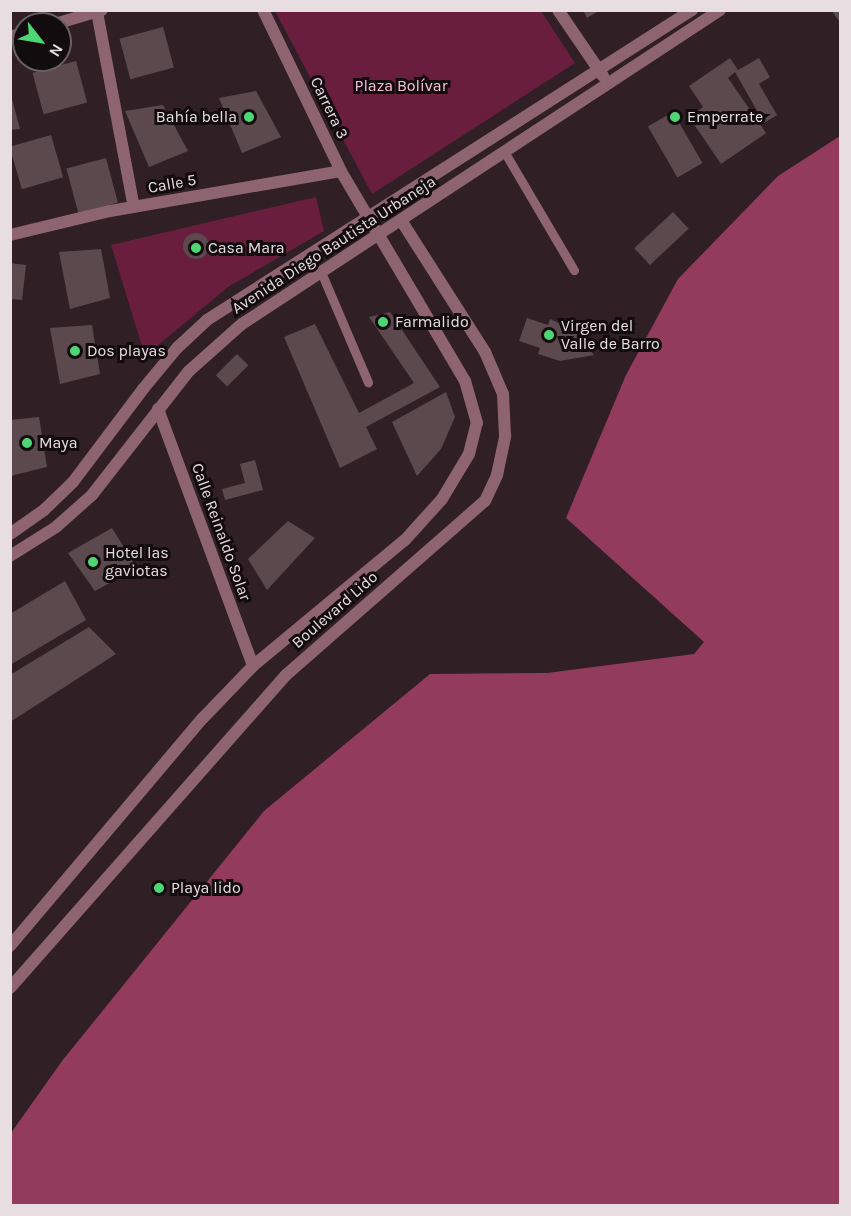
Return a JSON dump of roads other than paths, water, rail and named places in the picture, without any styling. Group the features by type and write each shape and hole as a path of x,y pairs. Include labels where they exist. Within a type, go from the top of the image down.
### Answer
{"street":[{"name":"Carrera 3","path":"263,10 341,171 368,219"},
{"path":"558,10 609,84"},
{"name":"Avenida Diego Bautista Urbaneja","path":"10,534 44,510 73,482 143,389 177,348 207,320 692,10"},
{"name":"Avenida Diego Bautista Urbaneja","path":"10,556 56,527 92,495 189,371 242,324 720,10"},
{"path":"72,19 99,11 134,207"},
{"name":"Calle 5","path":"10,235 134,207 341,171"},
{"name":"Boulevard Lido","path":"10,946 203,718 253,666 405,540 442,499 469,454 477,423 465,381 368,219"},
{"name":"Boulevard Lido","path":"10,988 286,675 484,501 497,474 505,436 503,394 485,352 401,220"},
{"name":"Calle Reinaldo Solar","path":"158,409 253,666"}],"lane":[{"path":"505,153 574,270"},
{"path":"321,272 368,382"}],"place":[{"name":"Bahía bella","path":"249,117"},
{"name":"Emperrate","path":"675,117"},
{"name":"Casa Mara","path":"196,248"},
{"name":"Farmalido","path":"383,322"},
{"name":"Virgen del Valle de Barro","path":"549,335"},
{"name":"Dos playas","path":"75,351"},
{"name":"Maya","path":"27,443"},
{"name":"Hotel las gaviotas","path":"93,562"},
{"name":"Playa lido","path":"159,888"}],"park label":[{"name":"Plaza Bolívar","path":"401,86"}]}
